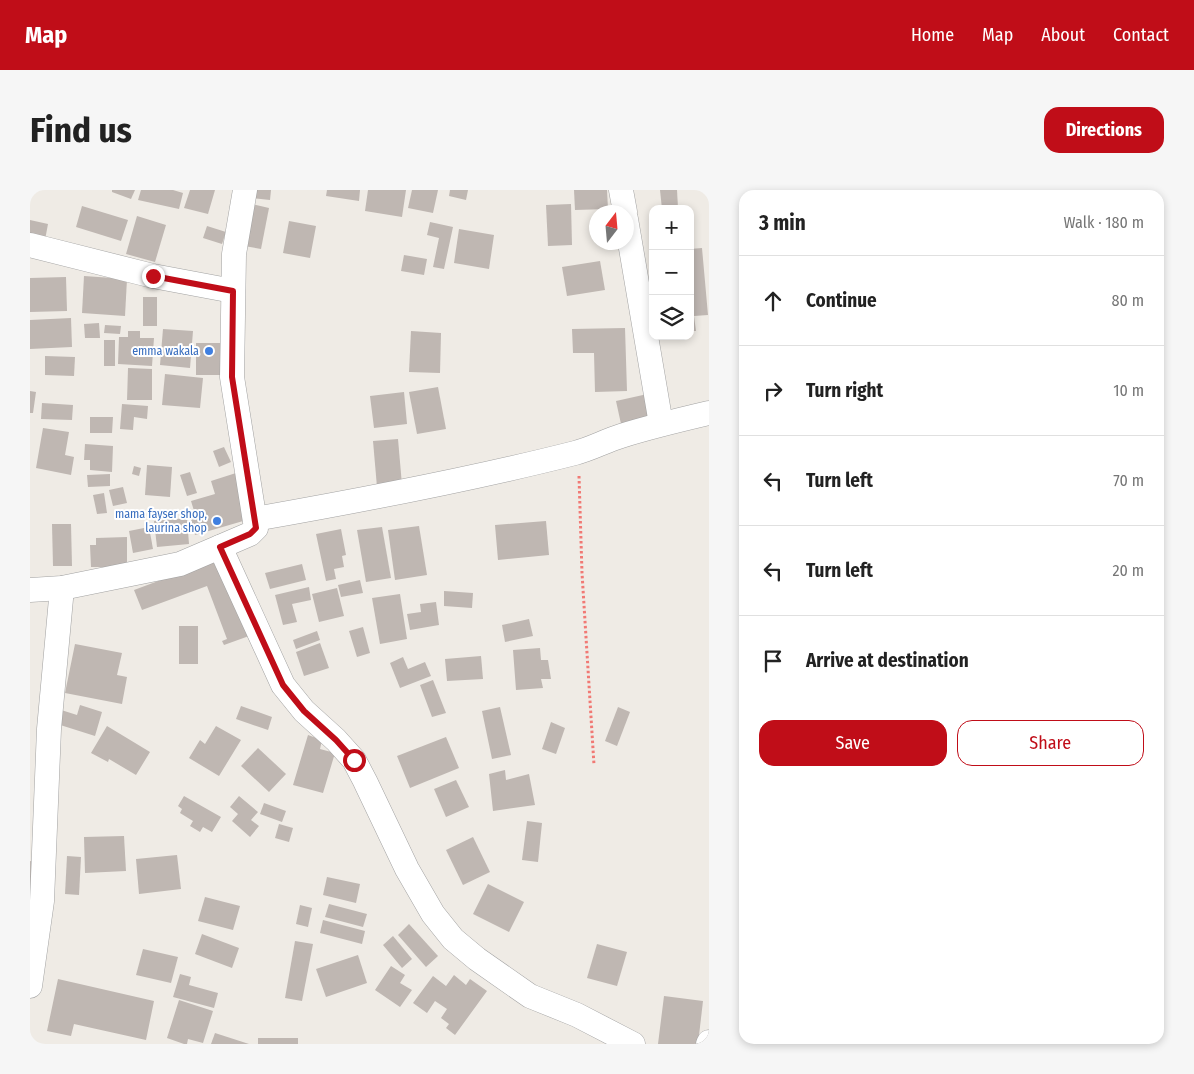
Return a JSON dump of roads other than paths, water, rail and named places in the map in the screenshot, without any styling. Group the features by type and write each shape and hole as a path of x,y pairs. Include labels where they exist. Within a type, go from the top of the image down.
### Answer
{"street":[{"path":"30,590 62,588 180,564 250,534 256,528 232,377 234,254 245,190"},
{"path":"622,190 624,205"},
{"path":"30,245 153,276 233,291"},
{"path":"631,250 662,424"},
{"path":"255,519 354,502 490,474 578,452 662,424 709,413"},
{"path":"220,547 283,685 304,711 336,740 354,760 407,869 433,914 453,939 477,960 530,996 577,1015 633,1044"},
{"path":"30,986 42,901 49,729 62,588"}],"place":[{"name":"emma wakala","path":"209,351"},
{"name":"mama fayser shop, laurina shop","path":"217,521"}]}
